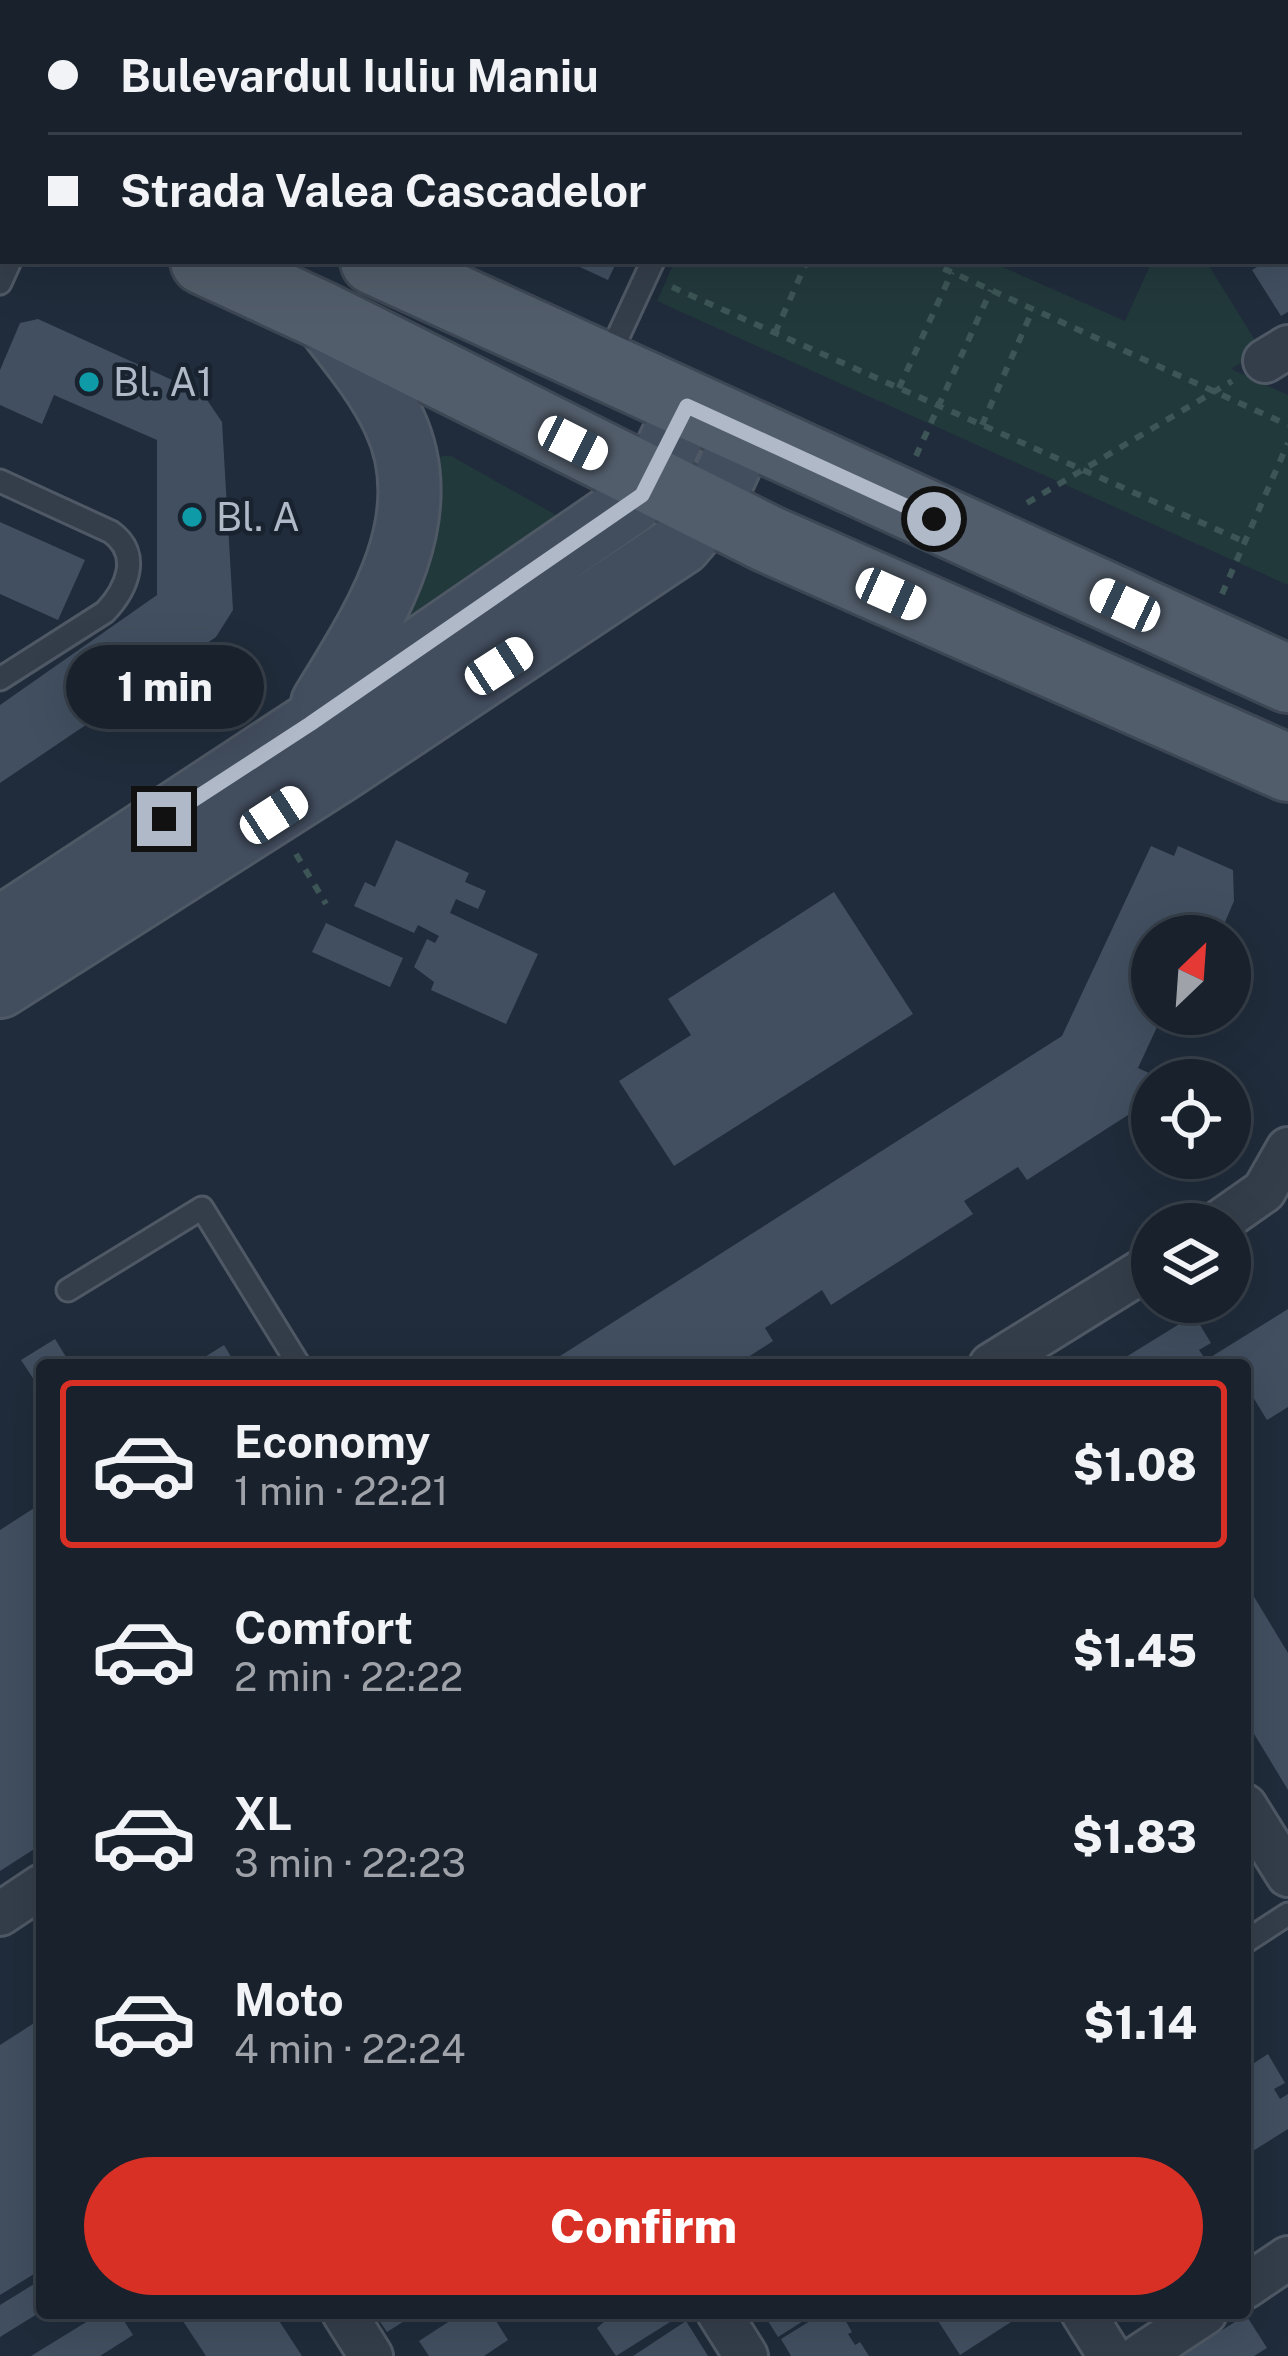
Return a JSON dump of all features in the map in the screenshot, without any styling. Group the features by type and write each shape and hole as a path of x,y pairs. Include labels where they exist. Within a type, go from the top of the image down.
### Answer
{"main road":[{"path":"210,264 321,315 650,483 1288,768"},
{"path":"381,264 1202,640 1276,667"},
{"path":"310,724 387,589 406,522 410,487 395,422 369,378 321,315"},
{"path":"0,928 310,724 630,504 716,419"},
{"path":"0,987 290,804 681,544 710,511 716,419"}],"street":[{"path":"1247,1203 1264,1191 1288,1149"},
{"path":"1001,1359 1131,1277"},
{"path":"1251,1816 1288,1875"},
{"path":"0,1914 36,1890"},
{"path":"1251,2283 1288,2258"},
{"path":"348,2319 371,2356"},
{"path":"723,2319 746,2356"},
{"path":"1087,2319 1110,2356"},
{"path":"1140,2356 1196,2319"}],"lane":[{"path":"604,367 650,268"},
{"path":"0,481 111,532 124,541 130,557 128,578 105,612 0,679"},
{"path":"68,1290 202,1208 295,1359"},
{"path":"1251,1938 1288,1914"}],"path":[{"path":"775,333 806,264"},
{"path":"934,264 1288,424"},
{"path":"650,268 775,333 1245,542"},
{"path":"899,388 952,272"},
{"path":"895,501 991,290"},
{"path":"982,425 1033,309"},
{"path":"973,536 1214,392"},
{"path":"1202,640 1288,443"},
{"path":"314,885 326,904"}],"green space":[{"path":"674,264 996,264 1125,321 1151,264 1208,264 1261,350 1231,369 1288,395 1288,585 657,301"},
{"path":"451,456 556,515 558,521 398,628 425,568 433,526 436,460"}],"building":[{"path":"573,264 616,264 608,280"},
{"path":"1262,264 1288,264 1288,312 1281,316 1252,270"},
{"path":"38,319 203,394 222,422 233,610 216,637 0,783 0,705 157,595 157,440 54,395 42,424 0,405 0,370 20,323"},
{"path":"0,522 85,560 58,620 0,594"},
{"path":"396,840 469,873 465,882 486,891 478,909 456,899 450,913 538,954 506,1024 431,990 434,982 414,967 427,939 435,943 439,936 418,925 414,933 354,906 365,882 375,887"},
{"path":"1151,846 1174,856 1178,846 1233,870 1234,901 1228,915 1131,915 1131,1035 1153,1035 1142,1059 1131,1059 1128,1115 1027,1180 1018,1167 964,1201 973,1214 831,1305 822,1290 765,1328 773,1341 745,1359 555,1359 1062,1036"},
{"path":"834,892 913,1014 674,1166 619,1081 691,1035 668,999"},
{"path":"326,923 403,958 390,987 312,952"},
{"path":"1288,1309 1288,1407 1267,1420 1251,1394 1251,1359 1208,1359"},
{"path":"1181,1323 1199,1323 1211,1343 1199,1350 1205,1359 1123,1359"},
{"path":"55,1339 67,1359 36,1359 36,1383 21,1360"},
{"path":"224,1345 232,1359 202,1359"},
{"path":"36,1507 36,1848 0,1871 0,1530"},
{"path":"1251,1592 1288,1653 1288,1790 1251,1729"},
{"path":"36,2022 36,2273 0,2295 0,2045"},
{"path":"1268,2054 1285,2083 1274,2089 1280,2099 1288,2094 1288,2129 1251,2152 1251,2065"},
{"path":"36,2283 36,2315 0,2337 0,2305"},
{"path":"91,2319 123,2319 133,2335 100,2356 31,2356"},
{"path":"182,2319 278,2319 302,2356 206,2356"},
{"path":"378,2319 408,2319 387,2332"},
{"path":"453,2319 495,2319 508,2340 484,2356 429,2356 419,2341"},
{"path":"607,2319 675,2319 616,2356 597,2328"},
{"path":"767,2319 806,2319 778,2337"},
{"path":"813,2319 844,2319 855,2345 860,2342 869,2356 791,2356 781,2339"},
{"path":"937,2319 1016,2319 960,2355"},
{"path":"1240,2319 1249,2319 1267,2348 1254,2356 1181,2356"},
{"path":"686,2321 708,2356 633,2356"}],"place":[{"name":"Bl. A1","path":"89,382"},
{"name":"Bl. A","path":"192,517"}],"route":[{"path":"164,819 642,495 687,406 934,519"}]}
